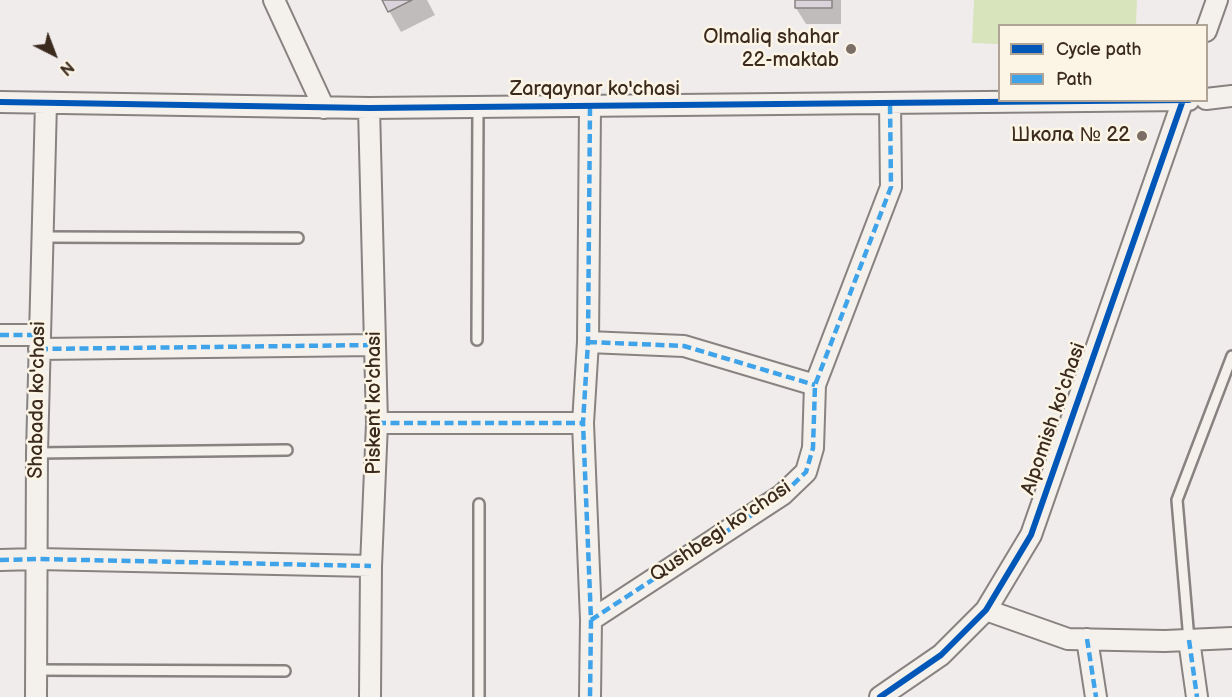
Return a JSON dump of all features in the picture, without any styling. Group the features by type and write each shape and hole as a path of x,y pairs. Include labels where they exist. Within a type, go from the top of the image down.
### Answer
{"street":[{"path":"274,0 324,108"},
{"path":"1208,25 1217,0"},
{"path":"1208,99 1232,96"},
{"name":"Zarqaynar ko'chasi","path":"0,102 369,108 1036,102"},
{"name":"Alpomish ko'chasi","path":"880,697 941,655 986,610 1031,535 1182,102"},
{"name":"Shabada ko'chasi","path":"36,697 37,453 46,103"},
{"name":"Qushbegi ko'chasi","path":"591,620 782,495 806,472 813,448 815,385 891,187 890,103"},
{"path":"590,107 588,342 584,423 591,620 590,697"},
{"name":"Piskent ko'chasi","path":"369,108 377,423 371,566 370,697"},
{"path":"0,335 39,342 375,345"},
{"path":"588,342 684,346 815,385"},
{"path":"377,423 584,423"},
{"path":"0,560 371,566"},
{"path":"986,610 1068,639 1232,638"},
{"path":"1087,639 1096,697"},
{"path":"1189,640 1197,697"}],"lane":[{"path":"477,340 478,107"},
{"path":"42,237 298,237"},
{"path":"1189,640 1177,500 1232,356"},
{"path":"37,453 287,450"},
{"path":"478,697 479,504"},
{"path":"36,670 285,671"}],"green space":[{"path":"974,0 1137,0 1136,24 998,24 998,44 972,43"}],"building":[{"path":"382,0 412,0 388,12"},
{"path":"795,0 832,0 832,8 795,8"}],"marked path":[{"path":"591,620 782,495 806,472 813,448 815,385 891,187 890,103"},
{"path":"590,107 588,342 583,423 591,620 590,697"},
{"path":"0,335 39,335"},
{"path":"588,342 684,346 815,385"},
{"path":"39,349 375,345"},
{"path":"377,423 583,423"},
{"path":"0,560 371,566"},
{"path":"1087,639 1096,697"},
{"path":"1189,640 1197,697"}],"cycle path":[{"path":"0,102 369,108 998,102"},
{"path":"880,697 941,655 986,610 1031,535 1182,102"}],"place":[{"name":"Olmaliq shahar 22-maktab","path":"851,49"},
{"name":"Школа № 22","path":"1142,136"}]}
